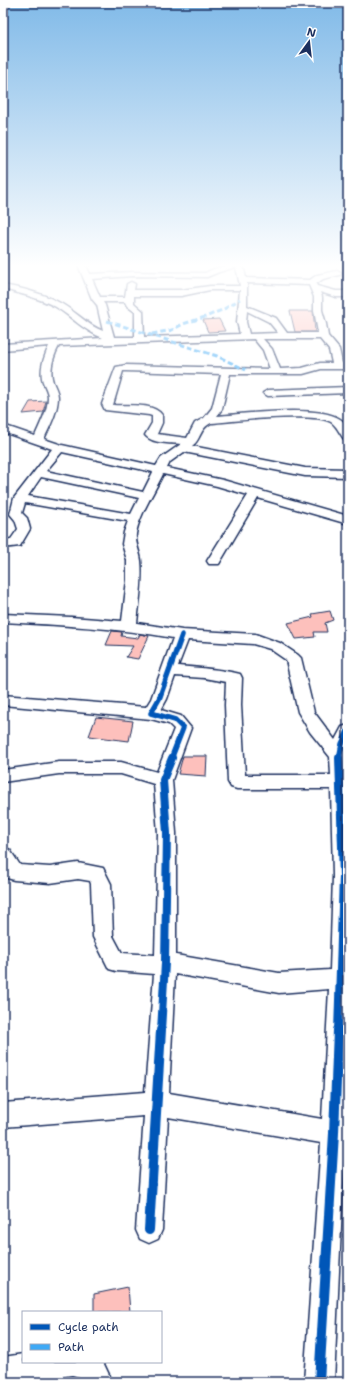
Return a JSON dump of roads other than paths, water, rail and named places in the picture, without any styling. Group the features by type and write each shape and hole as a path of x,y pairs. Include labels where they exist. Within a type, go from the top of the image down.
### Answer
{"street":[{"path":"92,330 110,339"},
{"path":"108,330 110,339"},
{"path":"140,330 140,341"},
{"path":"243,330 246,337"},
{"path":"282,330 284,336"},
{"path":"322,330 323,336 337,355 348,366"},
{"path":"3,348 110,339 140,341 257,336 323,336"},
{"path":"257,336 260,342 267,349 276,371"},
{"path":"38,441 47,420 53,396 47,380 47,366 50,353 55,344"},
{"path":"337,355 348,362"},
{"path":"337,355 320,366 304,371 226,372 119,369 107,404 109,408 143,410 155,413 157,415 156,423 151,435 154,437 305,472 348,473"},
{"path":"208,420 217,409 226,372"},
{"path":"268,393 348,390"},
{"path":"129,626 134,580 134,560 129,544 130,532 146,496 156,480 159,469 165,460 187,445 198,425 208,420 322,415 335,420 348,437"},
{"path":"3,428 59,448 159,469 255,493 348,520"},
{"path":"3,544 14,543 24,529 21,518 16,514 16,509 20,498 59,448"},
{"path":"39,474 146,496"},
{"path":"214,561 255,493"},
{"path":"20,498 135,518"},
{"path":"3,618 71,620 129,626 182,635 255,639 275,646 293,658 306,712 316,728 339,756"},
{"path":"151,713 159,699 182,635"},
{"path":"169,671 204,673 234,678 233,705 237,782 340,782"},
{"path":"3,700 151,713 175,720 183,728 163,780 167,833 166,963 149,1230"},
{"path":"319,1382 334,1133 342,1070 340,979 343,876 339,756 342,744 348,731"},
{"path":"3,779 59,768 121,768 163,780"},
{"path":"3,855 14,872 50,875 78,871 96,874 101,884 103,937 116,962 150,965 166,963 279,983 340,979"},
{"path":"3,1115 156,1102 334,1133"},
{"path":"3,1371 61,1363"},
{"path":"81,1363 89,1365 96,1382"}]}
